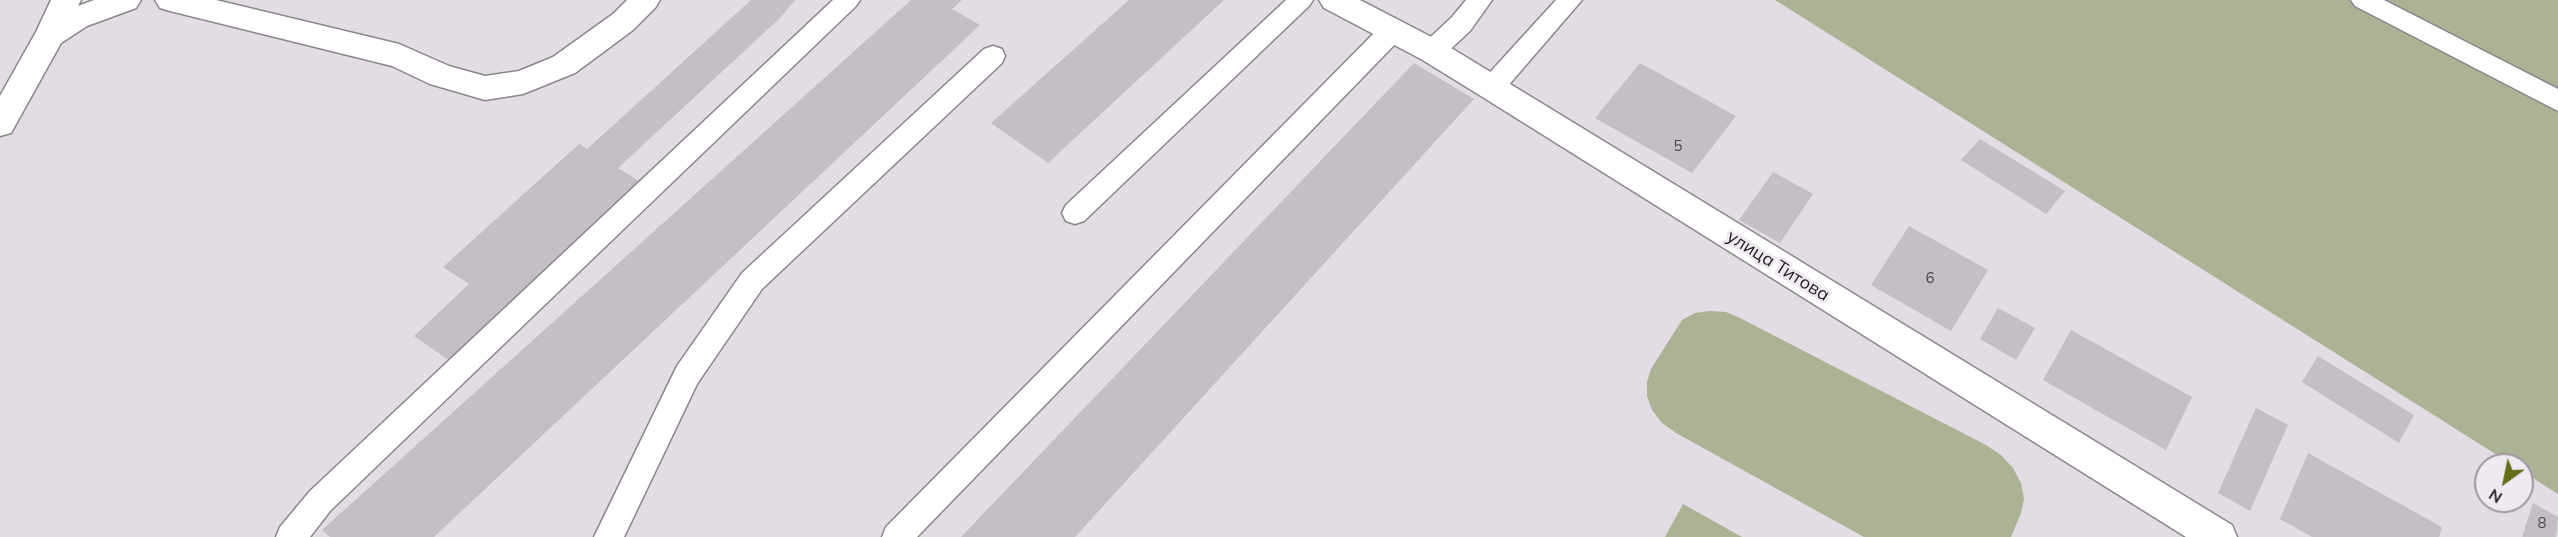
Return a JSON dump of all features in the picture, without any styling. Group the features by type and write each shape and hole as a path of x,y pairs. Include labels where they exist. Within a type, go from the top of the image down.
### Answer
{"street":[{"path":"0,124 50,35 66,0"},
{"path":"50,35 78,18 126,0"},
{"path":"170,0 399,56 441,76 485,88 523,82 564,66 623,21 645,0"},
{"name":"улица Титова","path":"1334,0 1432,51 1492,87 2219,537"}],"lane":[{"path":"291,537 320,501 848,0"},
{"path":"1075,213 1302,0"},
{"path":"1432,51 1461,24 1480,0"},
{"path":"1492,87 1570,0"},
{"path":"2363,0 2558,101"},
{"path":"897,537 1392,31"},
{"path":"609,537 687,375 752,281 993,56"}],"green space":[{"path":"1775,0 2558,0 2558,494 2534,479 2534,453 2494,453"},
{"path":"1726,312 1740,318 1986,445 2001,455 2013,468 2021,483 2024,499 2011,537 1864,537 1676,433 1662,423 1652,410 1647,396 1647,382 1651,369 1682,320 1695,313"},
{"path":"1683,504 1742,537 1665,537"}],"building":[{"path":"751,0 795,0 780,18 618,168 639,181 450,361 414,336 469,284 443,267 579,144 587,149"},
{"path":"911,0 962,0 952,9 980,25 434,537 330,537 322,530"},
{"path":"1129,0 1224,0 1048,163 991,123"},
{"path":"1414,63 1474,99 1075,537 961,537"},
{"path":"1640,63 1736,116 1692,173 1595,118"},
{"path":"1980,139 2065,191 2046,214 1961,160"},
{"path":"1773,172 1813,194 1780,243 1739,220"},
{"path":"1909,226 1988,270 1951,331 1871,285"},
{"path":"1998,308 2035,328 2016,360 1980,339"},
{"path":"2071,330 2192,397 2166,450 2043,380"},
{"path":"2318,356 2414,415 2399,443 2302,382"},
{"path":"2256,408 2288,425 2250,511 2218,493"},
{"path":"2308,453 2442,527 2439,537 2312,537 2280,519"},
{"path":"2534,504 2558,517 2556,537 2522,537 2530,513 2534,513"}]}
